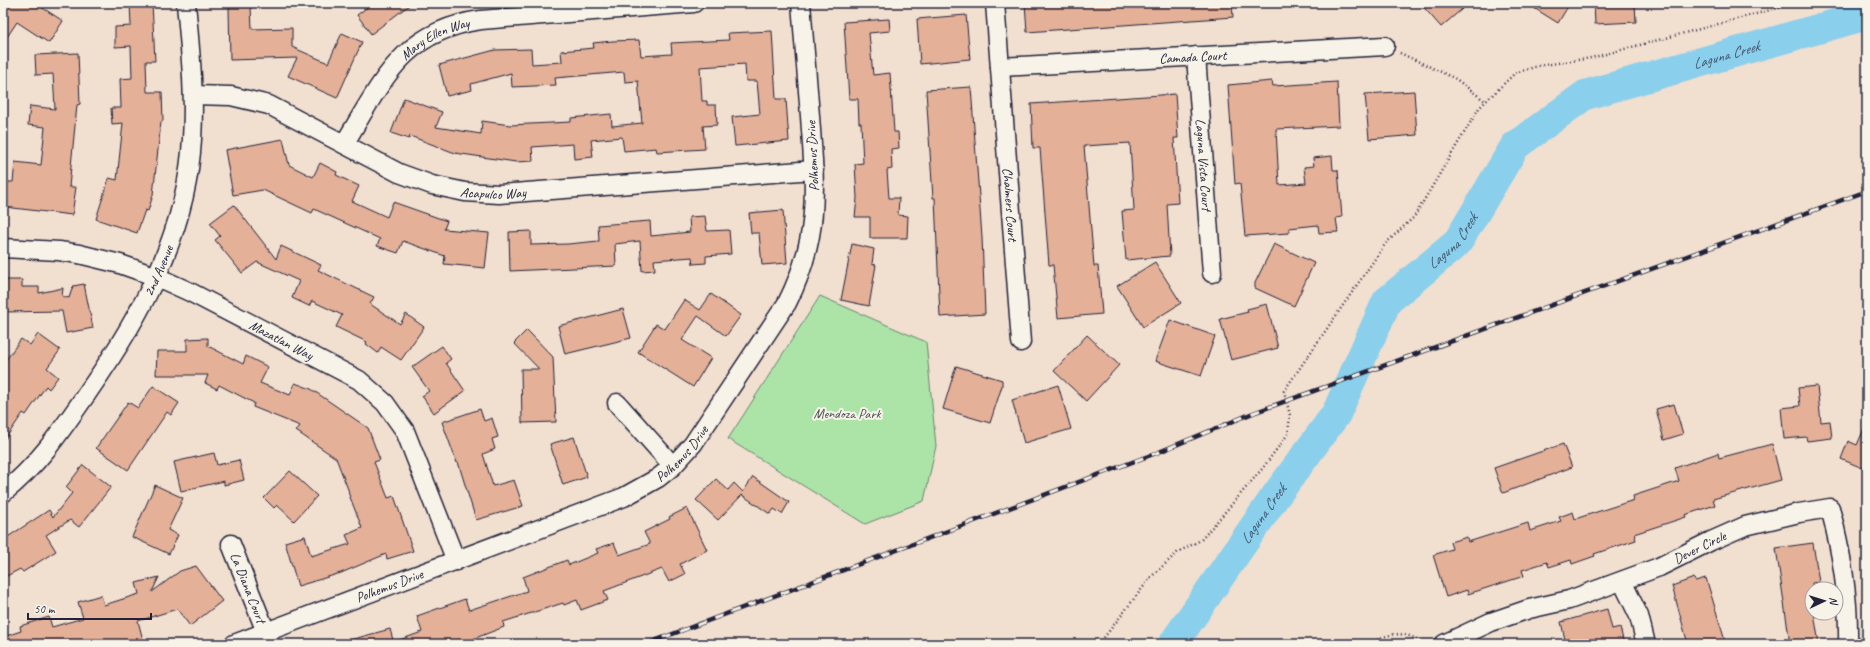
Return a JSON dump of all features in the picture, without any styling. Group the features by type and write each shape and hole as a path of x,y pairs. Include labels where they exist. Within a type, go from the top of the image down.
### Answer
{"street":[{"name":"2nd Avenue","path":"3,493 27,471 66,424 101,374 137,315 157,277 170,244 182,202 190,160 193,96 186,3"},
{"name":"Mary Ellen Way","path":"344,144 390,69 402,56 430,35 447,28 464,22 481,20 694,3"},
{"name":"Polhemus Drive","path":"234,644 624,497 641,488 673,466 694,444 787,303 796,285 806,255 812,229 814,210 814,170 801,3"},
{"name":"Chalmers Court","path":"995,3 1021,342"},
{"name":"Camada Court","path":"1000,67 1385,46"},
{"name":"Laguna Vista Court","path":"1196,56 1212,273"},
{"name":"Acapulco Way","path":"193,96 231,96 269,106 399,173 432,185 482,194 499,194 814,170"},
{"name":"Mazatlan Way","path":"3,248 59,251 79,254 120,264 157,277 190,292 359,380 385,403 406,431 456,560"},
{"path":"617,403 673,466"},
{"name":"Dever Circle","path":"1444,644 1491,622 1529,609 1569,600 1659,567 1745,526 1799,513 1830,508 1846,583 1848,644"},
{"name":"La Diana Court","path":"231,544 266,632"},
{"path":"1622,581 1639,616 1646,644"}],"path":[{"path":"1099,644 1151,577 1178,552 1201,540 1262,469 1288,434 1290,415 1284,391 1386,243 1414,217 1478,108 1514,73 1538,66 1591,58 1796,3"},
{"path":"1412,58 1456,78 1485,101"},
{"path":"1371,644 1386,635 1404,634 1411,636 1425,644"}],"green space":[{"name":"Mendoza Park","path":"820,296 926,342 936,446 924,501 865,524 728,439"}],"building":[{"path":"3,3 35,3 63,21 49,43 17,22 3,43"},
{"path":"130,3 152,3 155,61 146,61 147,92 162,92 163,121 161,122 153,195 148,211 145,210 137,233 96,219 109,178 117,180 123,123 112,124 111,108 121,108 120,79 132,78 131,46 115,47 115,27 131,26"},
{"path":"373,3 412,3 371,34 357,15"},
{"path":"1025,3 1232,3 1233,17 1027,32"},
{"path":"1420,3 1469,3 1441,27"},
{"path":"1526,3 1570,3 1558,23"},
{"path":"1594,3 1635,3 1636,22 1595,24"},
{"path":"251,6 252,29 292,28 292,47 328,63 342,33 362,42 337,98 288,76 297,58 230,60 229,7"},
{"path":"966,15 970,59 920,64 917,19"},
{"path":"889,19 890,31 869,33 873,75 890,73 894,132 898,132 899,148 891,149 892,169 887,170 889,198 899,198 898,215 908,216 907,238 870,238 870,217 855,217 857,198 855,164 863,163 861,123 859,123 858,99 849,99 844,22"},
{"path":"772,31 776,99 786,99 789,141 735,146 732,117 760,114 757,81 746,81 745,64 700,67 702,101 707,101 707,105 716,105 717,125 703,126 705,149 657,152 656,148 624,151 622,137 591,140 593,157 574,159 573,144 532,147 533,161 516,162 455,153 410,136 409,139 391,133 404,98 442,112 436,127 481,134 482,121 510,125 571,122 571,118 611,114 612,126 642,123 638,81 625,82 624,72 555,78 556,85 512,87 511,73 471,84 472,90 447,96 439,65 495,50 531,49 532,64 562,62 561,51 594,48 593,43 612,41 639,40 641,56 672,54 671,43 729,40 728,33"},
{"path":"78,53 80,104 77,105 69,187 76,187 72,215 5,207 8,182 13,182 15,162 41,165 45,127 28,125 30,106 55,109 53,74 36,75 35,55"},
{"path":"1272,81 1273,86 1337,82 1339,126 1276,129 1279,185 1306,183 1304,167 1314,166 1313,158 1332,156 1333,170 1338,170 1342,217 1336,218 1338,232 1319,233 1318,225 1289,228 1289,233 1245,236 1240,183 1235,184 1228,85"},
{"path":"971,87 982,237 985,314 940,317 935,198 933,198 926,90"},
{"path":"1414,91 1417,135 1369,139 1365,94"},
{"path":"1175,94 1178,138 1174,138 1178,203 1167,204 1170,256 1126,260 1122,211 1134,210 1130,143 1084,146 1094,266 1098,266 1102,314 1058,318 1053,265 1049,265 1040,148 1033,148 1031,104"},
{"path":"283,139 289,165 313,177 320,163 337,172 336,175 359,186 352,201 387,217 393,202 447,221 444,229 489,233 485,268 444,264 445,256 403,241 398,253 377,246 380,239 314,209 312,213 263,190 233,195 225,150"},
{"path":"234,205 276,259 281,246 321,265 318,270 374,297 370,304 400,324 406,314 424,327 401,360 381,347 378,353 366,344 367,342 336,327 342,315 312,301 309,306 292,298 299,281 257,262 242,273 215,240 220,236 210,223"},
{"path":"783,210 787,263 762,265 759,233 751,233 749,213"},
{"path":"705,216 707,231 729,230 731,254 706,256 706,263 693,264 692,257 654,260 655,270 642,271 640,241 615,244 616,266 510,271 509,232 531,231 531,245 568,244 599,241 598,225 650,221 651,236 690,232 689,217"},
{"path":"852,244 874,249 872,264 876,265 869,306 841,300"},
{"path":"1274,244 1314,263 1294,306 1255,288 1255,283"},
{"path":"1155,262 1181,303 1143,327 1117,286"},
{"path":"3,280 22,280 22,287 39,287 39,293 63,288 62,296 69,298 73,286 84,284 93,328 66,333 62,311 3,312"},
{"path":"711,294 741,315 726,336 698,316 682,340 711,358 693,387 638,352 656,324 665,329 684,300 700,310"},
{"path":"1267,304 1278,348 1231,360 1220,319 1248,312 1247,309"},
{"path":"623,309 631,338 565,354 558,326"},
{"path":"1170,320 1215,336 1201,376 1155,361"},
{"path":"527,330 553,357 556,422 522,423 521,369 539,369 514,343"},
{"path":"38,334 60,350 47,368 58,377 49,389 46,386 26,415 23,413 3,442 3,364 21,339 30,345"},
{"path":"1087,335 1119,365 1086,401 1054,371"},
{"path":"208,338 208,346 243,364 246,356 268,367 260,383 290,395 295,383 311,389 368,428 380,460 374,462 388,498 394,496 413,551 387,559 386,554 341,573 298,586 285,542 305,536 311,556 350,544 346,535 362,528 349,492 336,458 296,431 300,426 253,407 254,403 219,385 217,389 205,383 208,375 156,375 157,351 187,351 187,339"},
{"path":"442,346 451,359 446,363 465,391 434,413 422,396 429,391 412,367"},
{"path":"956,366 1002,380 1002,386 990,423 943,409"},
{"path":"1058,385 1071,429 1024,443 1012,400"},
{"path":"153,386 179,403 171,415 167,412 128,470 96,448 128,402 138,408"},
{"path":"1817,386 1821,422 1830,421 1832,438 1807,441 1806,437 1784,439 1781,408 1800,406 1798,388"},
{"path":"1674,404 1683,434 1664,440 1656,409"},
{"path":"480,409 484,421 492,418 498,437 492,439 495,449 483,454 493,486 514,480 523,506 476,520 458,462 457,463 442,422"},
{"path":"1867,422 1867,470 1841,459 1848,441 1857,445"},
{"path":"574,437 587,477 563,485 550,444"},
{"path":"1563,444 1572,467 1503,493 1494,468"},
{"path":"1772,444 1781,480 1713,499 1715,505 1685,515 1686,517 1634,534 1636,540 1594,554 1595,556 1572,564 1571,560 1549,567 1547,562 1522,570 1524,576 1468,594 1467,590 1446,597 1433,555 1452,549 1450,542 1467,537 1468,542 1528,523 1530,531 1561,521 1559,517 1573,512 1575,519 1634,500 1633,496 1679,481 1675,468 1718,453 1719,458"},
{"path":"214,453 217,465 239,460 244,480 224,485 224,481 181,491 174,462"},
{"path":"83,465 111,487 79,527 70,520 46,535 56,551 23,572 20,569 3,578 3,540 49,510 53,517 72,493 66,487"},
{"path":"290,471 317,496 294,521 277,505 274,508 264,498"},
{"path":"753,477 789,502 782,514 774,509 770,514 742,495 718,520 696,500 716,479 728,490 734,483 743,492"},
{"path":"155,485 183,498 168,530 178,535 169,554 132,537"},
{"path":"687,508 707,550 680,564 685,574 669,582 662,569 604,591 608,600 581,610 577,600 564,605 563,603 503,622 504,627 460,644 395,644 394,642 422,632 417,616 465,599 469,610 527,591 523,577 567,560 569,565 598,553 596,549 614,543 619,555 650,544 644,532 670,519 669,517"},
{"path":"1813,543 1819,581 1804,581 1804,621 1815,621 1819,644 1790,644 1776,548"},
{"path":"196,566 222,601 190,626 177,609 138,621 143,640 128,644 3,644 3,637 21,631 20,626 49,617 52,627 83,618 78,602 101,595 104,605 139,594 136,583 159,577 152,592 180,571"},
{"path":"1694,578 1695,581 1706,578 1726,644 1688,644 1672,586"},
{"path":"1607,609 1612,629 1620,627 1624,644 1566,644 1561,622"},
{"path":"390,629 394,644 351,644 350,640"}],"waterway":[{"name":"Laguna Creek","path":"1173,644 1277,494 1336,414 1387,301 1457,243 1515,146 1585,95 1867,15"}],"railway":[{"path":"646,644 1159,452 1253,413 1867,191"}]}
